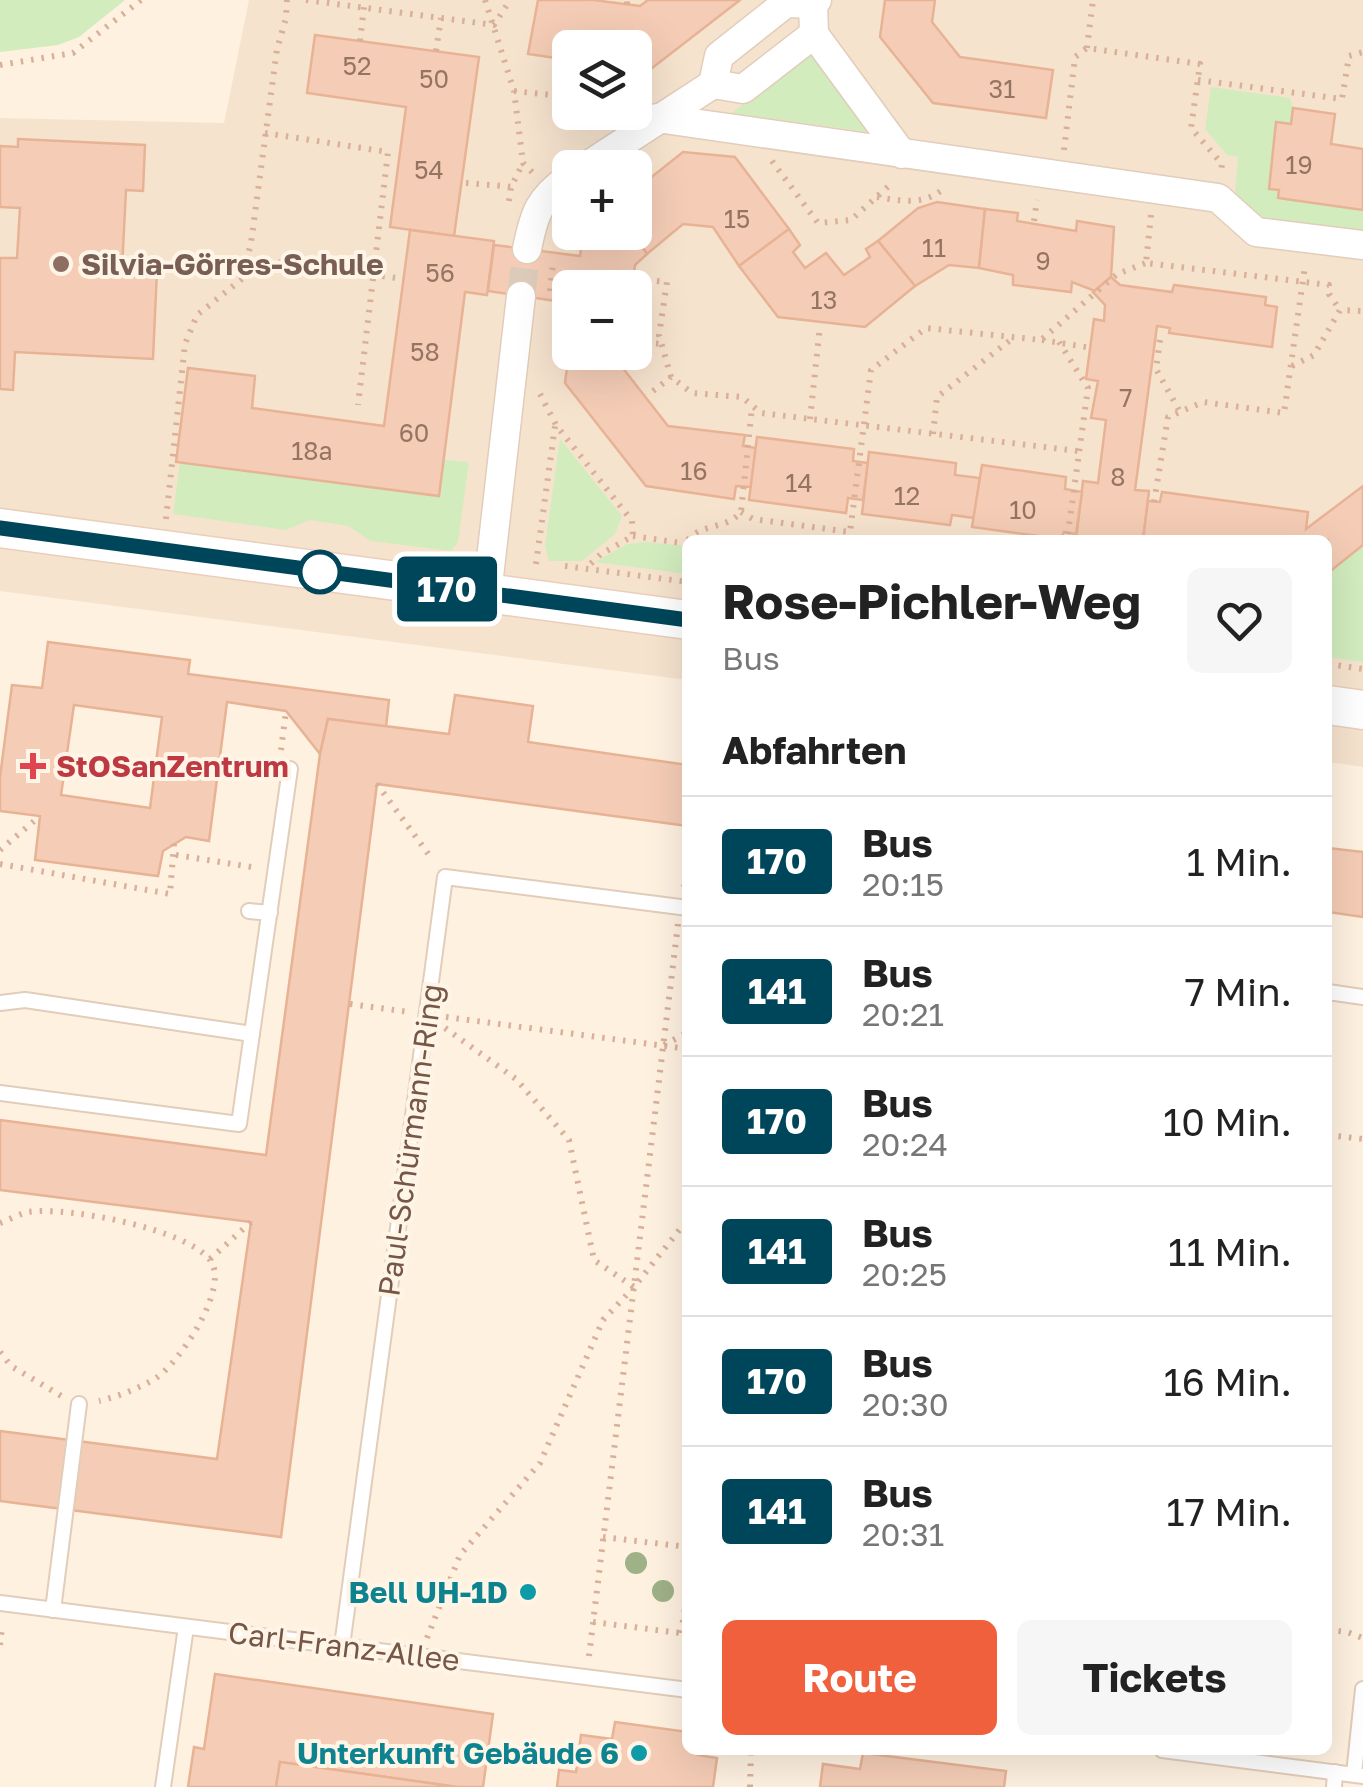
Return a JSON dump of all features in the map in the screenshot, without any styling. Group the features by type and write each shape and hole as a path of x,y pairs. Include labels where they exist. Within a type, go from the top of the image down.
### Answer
{"main road":[{"path":"0,528 682,619"},
{"path":"1332,706 1363,710"}],"street":[{"path":"713,84 719,56 786,3 815,2 814,34 912,155"},
{"path":"610,150 713,84 743,89 814,34"},
{"path":"657,118 1218,198 1256,232 1363,245"},
{"path":"527,250 533,216 552,193"},
{"path":"487,594 521,296"}],"lane":[{"path":"0,1092 239,1124 270,913 285,766"},
{"path":"445,876 682,908"},
{"name":"Paul-Schürmann-Ring","path":"342,1646 445,876"},
{"path":"249,910 270,913"},
{"path":"1332,993 1363,997"},
{"path":"0,1003 25,1000 252,1034"},
{"path":"53,1610 79,1404"},
{"name":"Carl-Franz-Allee","path":"0,1603 682,1689"},
{"path":"163,1787 186,1626"},
{"path":"1192,1755 1334,1779 1359,1775 1363,1689"}],"path":[{"path":"0,65 73,53 141,0"},
{"path":"163,550 185,344 197,315 242,279 276,49 287,0"},
{"path":"306,0 494,25"},
{"path":"485,0 514,91 523,163 552,179"},
{"path":"494,25 510,0"},
{"path":"1086,48 1093,0"},
{"path":"360,41 364,8"},
{"path":"436,51 441,18"},
{"path":"1061,176 1075,56 1086,48 1200,64 1191,128 1222,164 1218,198"},
{"path":"1198,80 1342,99 1349,56 1363,52"},
{"path":"514,91 552,95"},
{"path":"751,132 818,223 851,220 912,155"},
{"path":"265,133 388,152 358,405"},
{"path":"876,197 912,202 939,194 952,180 957,162"},
{"path":"466,183 552,183"},
{"path":"1146,263 1153,189"},
{"path":"1154,502 1168,417 1202,402 1284,413 1308,238"},
{"path":"247,258 404,279"},
{"path":"1041,340 1116,274 1146,263 1329,285 1329,294 1340,310"},
{"path":"652,281 667,282 659,335 671,378 692,393 742,397 761,413 1078,451"},
{"path":"1340,310 1363,311"},
{"path":"1290,367 1314,355 1340,310"},
{"path":"810,419 820,326"},
{"path":"741,512 753,519 850,532 872,370 926,328 1086,347"},
{"path":"933,434 937,397 1014,337"},
{"path":"1160,340 1156,369 1180,412"},
{"path":"1059,342 1088,388 1068,535"},
{"path":"652,343 662,344"},
{"path":"653,391 671,378"},
{"path":"538,388 556,424 632,521 633,536"},
{"path":"692,535 696,530 732,522 741,512 752,406"},
{"path":"536,564 556,424"},
{"path":"577,606 587,567 601,554 633,536 682,541"},
{"path":"1332,664 1363,668"},
{"path":"285,766 286,711"},
{"path":"377,784 445,876"},
{"path":"0,850 40,816"},
{"path":"0,864 170,894 174,844"},
{"path":"176,855 266,869"},
{"path":"587,1677 663,1046 682,921"},
{"path":"350,1004 682,1048"},
{"path":"427,1014 516,1079 569,1140 594,1260 634,1287"},
{"path":"663,1046 682,1035"},
{"path":"1332,1135 1363,1139"},
{"path":"0,1224 26,1212 113,1217 186,1244 210,1259 215,1272 214,1292 183,1350 159,1376 131,1391 79,1404 43,1388 12,1366 0,1352"},
{"path":"210,1259 251,1222"},
{"path":"420,1656 460,1556 540,1464 603,1320 682,1227"},
{"path":"604,1537 682,1547"},
{"path":"593,1622 682,1633"},
{"path":"0,1645 2,1626"},
{"path":"1332,1630 1363,1638"},
{"path":"750,1787 752,1755"}],"shaded area":[{"path":"249,0 1363,0 1363,767 1332,763 1332,535 682,535 682,679 0,591 0,118 224,123"}],"green space":[{"path":"0,0 125,0 79,37 58,45 0,52"},
{"path":"812,48 877,133 732,113"},
{"path":"1211,87 1290,98 1293,108 1278,198 1363,210 1363,231 1258,217 1238,202 1238,157 1227,155 1205,129"},
{"path":"560,439 622,516 615,534 582,561 549,561 545,546"},
{"path":"443,460 469,462 458,542 451,551 371,541 348,526 310,520 286,530 173,514 180,462 438,496"},
{"path":"627,544 682,546 682,573 595,562"},
{"path":"1363,545 1363,662 1332,658 1332,570"}],"building":[{"path":"538,0 593,0 640,6 648,0 740,0 652,68 652,30 552,30 552,57 528,54"},
{"path":"885,0 935,0 932,22 960,57 1053,70 1046,118 933,103 880,37"},
{"path":"315,35 479,57 454,236 390,227 406,107 307,93"},
{"path":"1293,108 1335,114 1331,144 1363,149 1363,210 1278,198 1279,190 1269,189 1276,122 1291,124"},
{"name":"Silvia-Görres-Schule","path":"18,139 145,145 143,191 126,190 122,269 157,270 153,359 15,352 13,390 0,389 0,258 17,258 20,208 0,207 0,146 18,147"},
{"path":"683,152 735,157 789,229 739,266 713,227 683,224 652,250 652,177"},
{"path":"937,202 985,209 979,268 949,265 915,286 878,241 918,208"},
{"path":"985,209 1018,213 1017,221 1076,231 1077,221 1114,227 1111,277 1095,291 1072,282 1071,292 1013,285 1013,275 979,268"},
{"path":"789,229 800,245 793,252 805,268 826,253 844,275 870,257 866,249 878,241 915,286 865,327 778,317 739,266"},
{"path":"410,230 494,241 487,295 465,292 439,496 176,462 188,368 255,376 252,408 384,426"},
{"path":"494,245 580,256 581,250 644,250 647,254 634,270 552,270 552,300 488,291"},
{"path":"1111,277 1120,285 1172,292 1174,285 1266,297 1265,305 1277,307 1272,347 1169,333 1170,328 1157,326 1135,490 1149,491 1144,535 1077,535 1083,481 1098,483 1106,420 1091,418 1098,381 1086,379 1094,319 1104,321 1105,305 1093,292"},
{"path":"567,370 624,370 668,426 745,435 743,446 756,448 751,487 736,486 734,499 646,486 565,383"},
{"path":"757,437 854,449 853,461 868,463 863,500 848,498 846,513 749,500"},
{"path":"869,452 956,463 955,475 980,478 974,518 952,515 950,525 862,514"},
{"path":"982,465 1066,477 1065,489 1082,492 1076,534 1031,535 972,527"},
{"path":"1363,486 1363,545 1332,570 1332,535 1144,535 1148,501 1160,502 1162,492 1308,512 1306,529"},
{"name":"StOSanZentrum","path":"48,642 190,660 188,674 389,700 386,727 328,719 320,754 286,711 227,702 209,841 186,837 163,851 158,876 35,860 40,816 0,811 0,777 12,685 42,688","holes":["74,705 162,717 150,808 61,795"]},
{"path":"455,695 533,706 528,742 682,764 682,825 377,784 281,1537 0,1501 0,1431 217,1459 251,1222 0,1190 0,1120 266,1155 328,719 449,734"},
{"path":"1332,848 1363,852 1363,917 1332,913"},
{"path":"215,1674 493,1714 483,1787 457,1787 280,1762 276,1787 188,1787 194,1747 204,1749"},
{"name":"Unterkunft Gebäude 6","path":"615,1722 682,1731 682,1755 717,1758 713,1787 557,1787 559,1770 576,1772 581,1735 612,1739"},
{"path":"863,1755 879,1755 1006,1771 1004,1787 820,1787 823,1764 860,1769"},
{"path":"280,1762 457,1787 276,1787"}],"tunnel":[{"path":"521,296 527,249"}],"bus line":[{"name":"170","path":"0,528 682,619"}],"place":[{"name":"Silvia-Görres-Schule","path":"61,264"},
{"name":"StOSanZentrum","path":"33,766"},
{"name":"Bell UH-1D","path":"528,1592"},
{"name":"Unterkunft Gebäude 6","path":"639,1753"}]}
